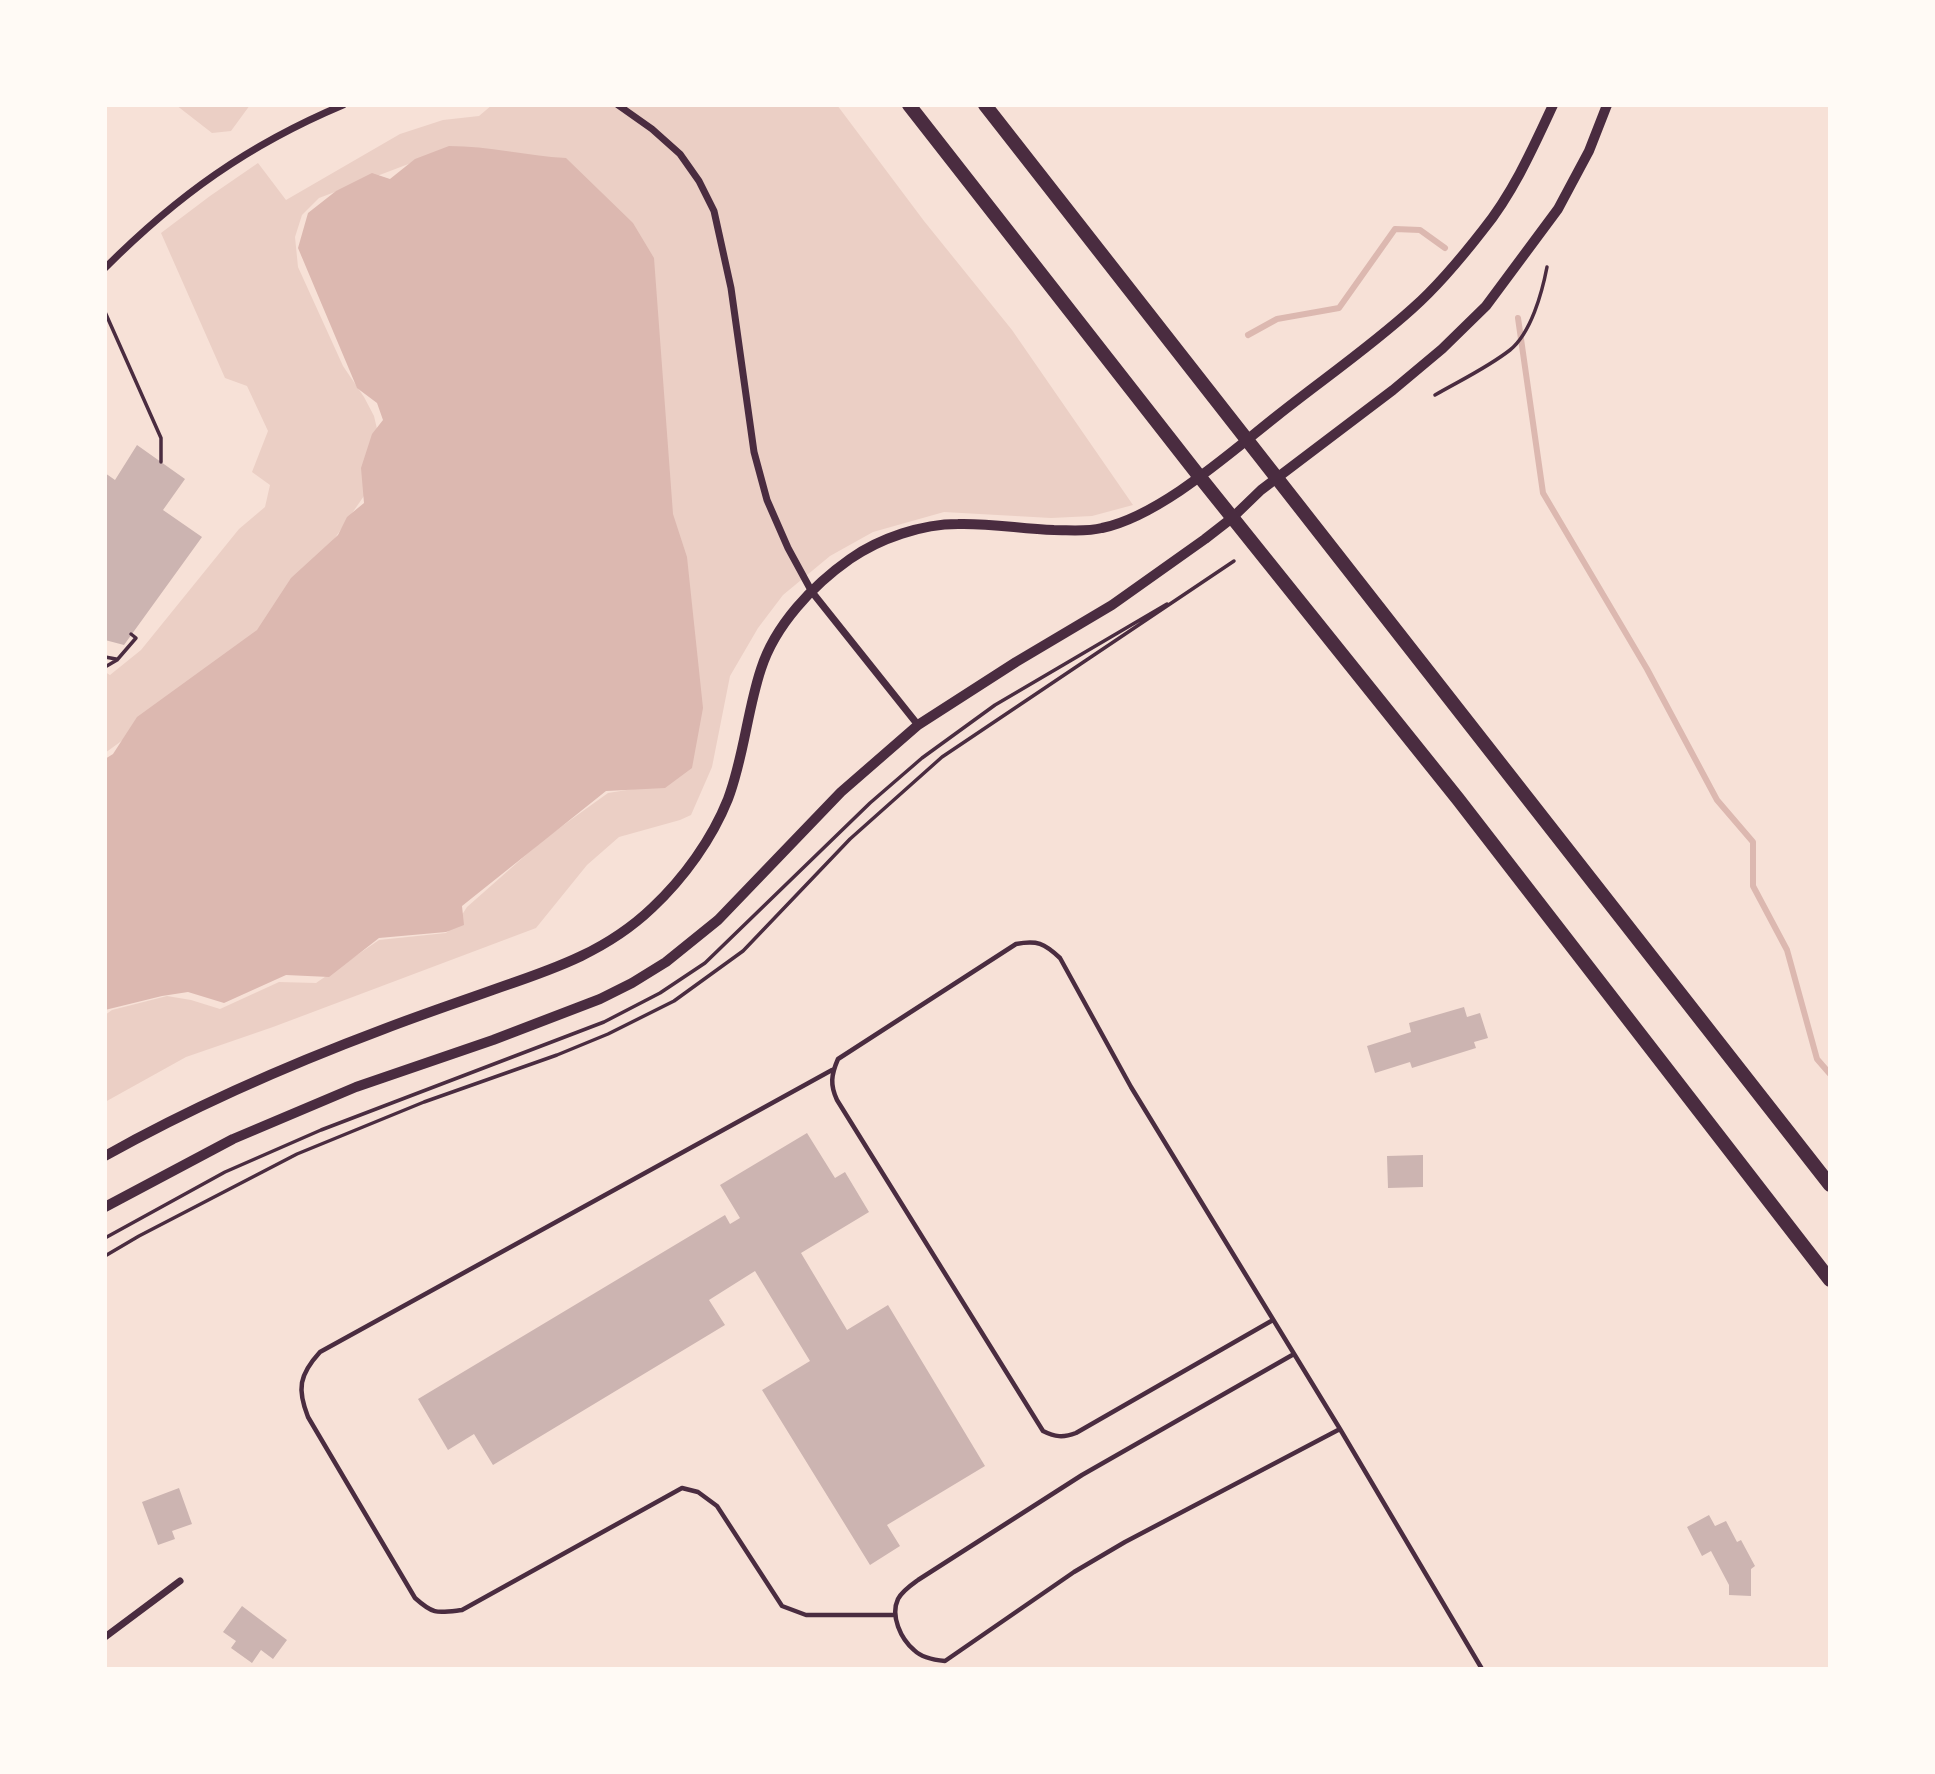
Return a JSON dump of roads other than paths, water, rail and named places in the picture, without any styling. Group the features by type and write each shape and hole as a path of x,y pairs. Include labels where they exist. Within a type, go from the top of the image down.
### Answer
{"main road":[{"path":"909,105 1199,476 1458,799 1830,1280"},
{"path":"985,105 1159,325 1350,575 1454,702 1830,1185"}],"street":[{"path":"105,268 142,231 245,153 301,123 343,105"},
{"path":"618,105 652,129 680,154 699,181 714,211 731,288 760,477 788,548 812,592 918,725"},
{"path":"105,1156 230,1092 303,1060 565,965 605,945 630,928 672,887 705,845 718,823 737,771 762,667 782,626 832,572 854,556 895,537 929,527 957,524 1094,530 1118,525 1142,514 1246,441 1414,307 1488,225 1523,168 1553,105"},
{"path":"105,1207 233,1139 356,1087 504,1036 600,999 666,962 718,920 841,792 918,725 1004,669 1112,605 1232,517 1261,490 1393,390 1442,349 1486,306 1558,209 1589,151 1607,105"},
{"path":"105,1637 180,1581"}],"lane":[{"path":"1273,1320 1076,1433 1064,1437 1043,1431 837,1100 831,1086 838,1059 1016,944 1029,941 1046,945 1059,958 1131,1087 1340,1429 1482,1669"},
{"path":"833,1070 320,1352 310,1363 299,1396 307,1417 415,1598 430,1611 462,1610 682,1488 698,1492 717,1506 782,1606 806,1615 895,1615"},
{"path":"1294,1354 1082,1475 918,1580 897,1600 895,1615 901,1634 915,1651 932,1660 946,1661 1074,1572 1125,1542 1340,1429"}],"waterway":[{"path":"1248,335 1277,319 1339,308 1395,229 1420,230 1445,248"},
{"path":"1518,318 1543,493 1647,669 1717,800 1753,842 1753,886 1787,950 1817,1059 1830,1074"}]}
